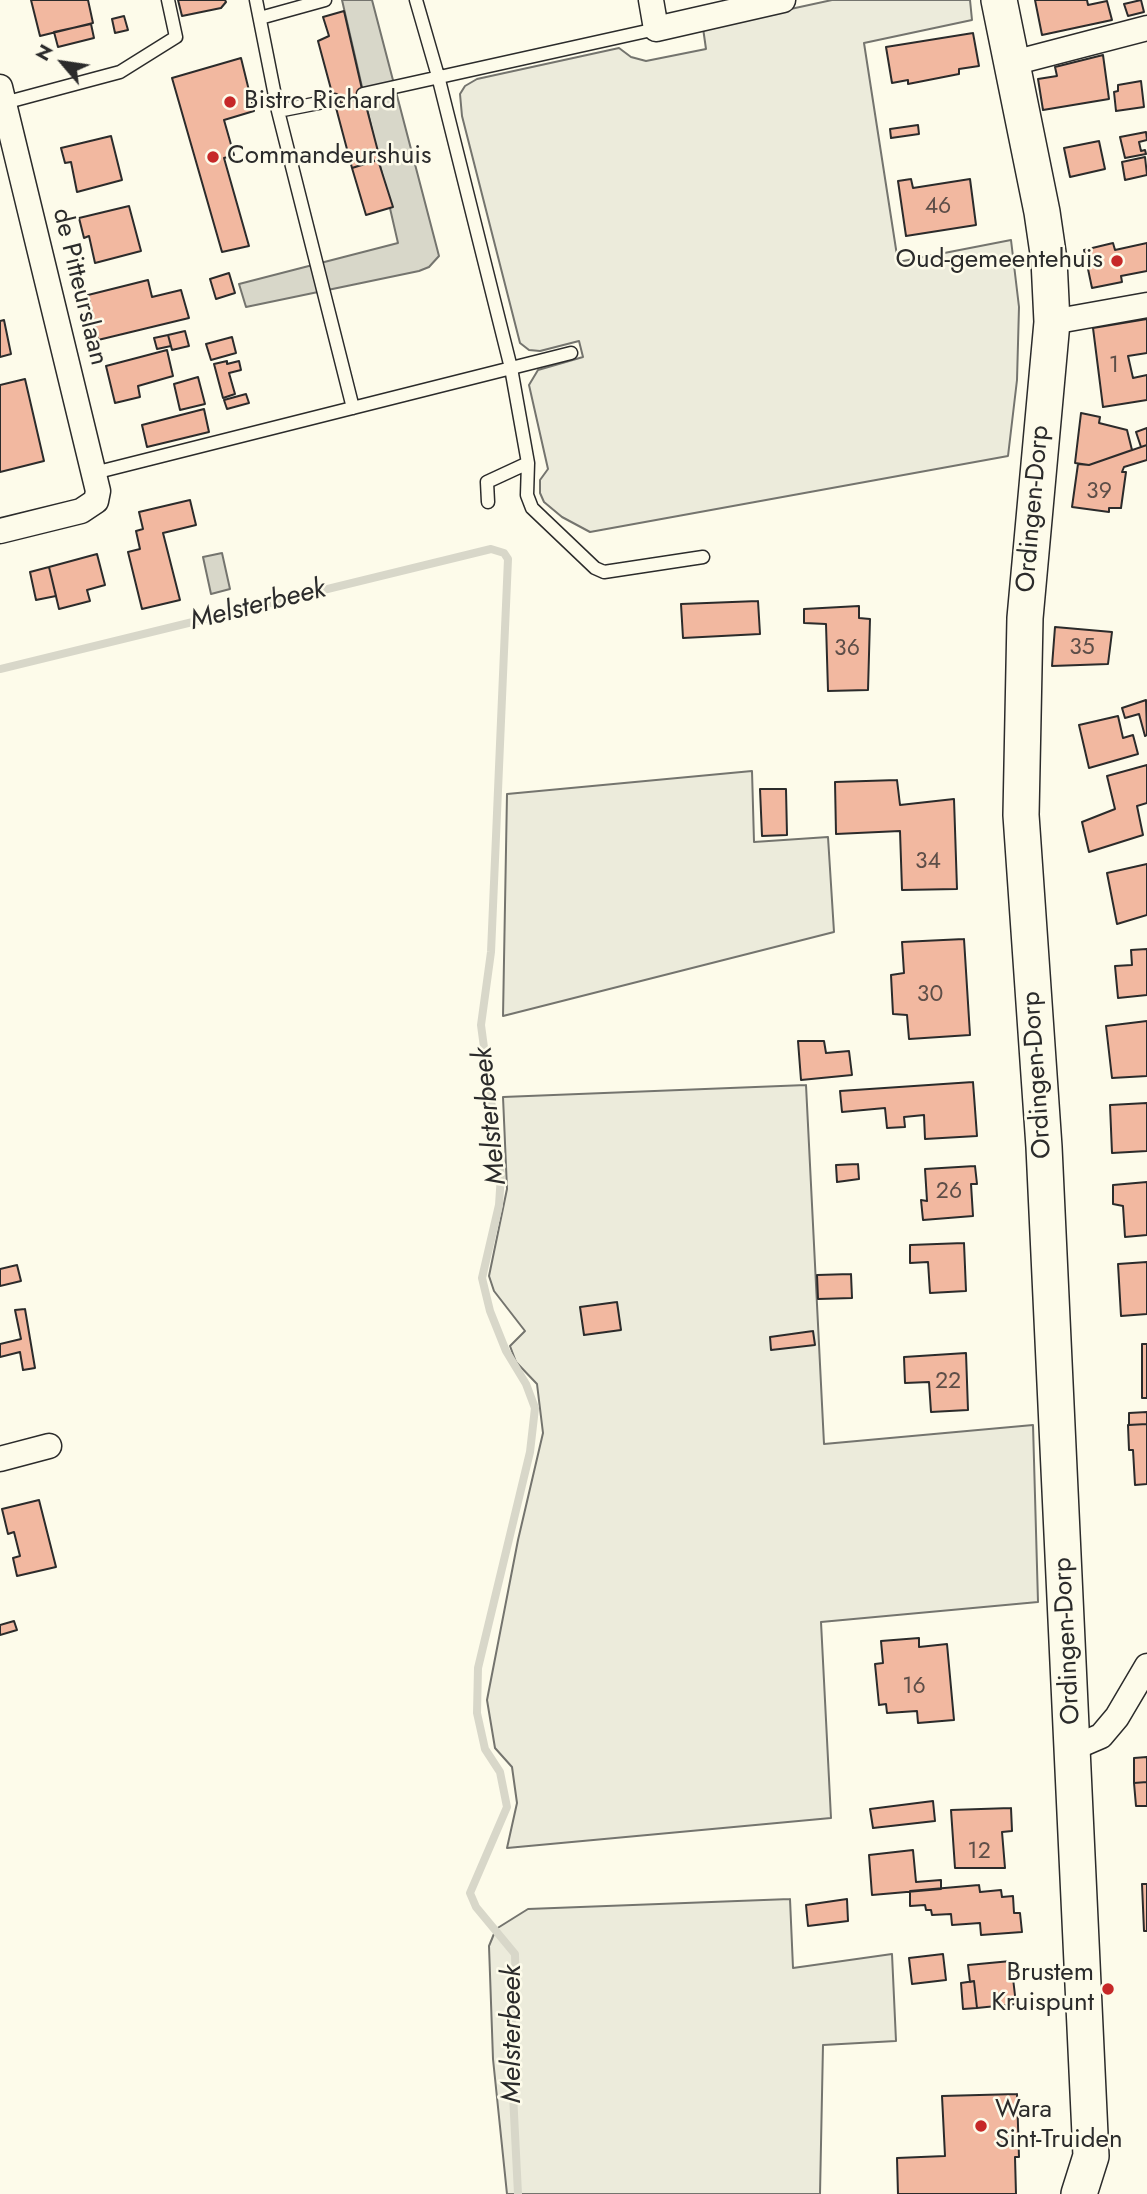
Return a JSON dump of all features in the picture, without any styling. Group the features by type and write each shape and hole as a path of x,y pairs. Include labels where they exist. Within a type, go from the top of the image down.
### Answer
{"main road":[{"name":"Ordingen-Dorp","path":"999,0 1044,224 1052,322 1025,618 1021,815 1044,1147 1091,2156 1079,2194"},
{"name":"Ordingen-Dorp","path":"1091,2156 1097,2168 1098,2194"}],"street":[{"path":"651,0 656,29 783,0"},
{"path":"1013,63 1147,28"},
{"name":"de Pitteurslaan","path":"0,531 81,511 96,501 98,491 2,95"},
{"path":"1052,322 1147,305"},
{"path":"0,1459 49,1446"},
{"path":"1073,1748 1101,1735 1117,1717 1147,1666"}],"lane":[{"path":"2,95 120,72 176,37 168,0"},
{"path":"256,0 278,111 353,408"},
{"path":"260,19 325,0"},
{"path":"416,0 438,76 511,368 528,463 527,495 532,508 595,568 604,572 703,557"},
{"path":"363,94 411,81 656,29"},
{"path":"278,111 334,100"},
{"path":"94,473 571,353"},
{"path":"488,502 487,482 528,463"}],"shaded area":[{"path":"342,0 372,0 439,256 429,267 419,271 246,307 239,284 398,243"},
{"path":"832,0 970,0 972,20 864,43 898,262 1011,240 1019,307 1017,380 1008,456 590,532 562,517 544,502 540,493 540,480 548,469 529,385 538,370 583,357 579,341 540,351 529,350 520,343 462,116 460,94 465,86 477,79 619,48 631,57 646,61 706,49 703,28"},
{"path":"222,553 230,589 211,594 203,557"},
{"path":"752,771 754,842 828,837 834,932 503,1016 507,794"},
{"path":"806,1085 824,1444 1033,1425 1038,1602 821,1622 831,1818 507,1848 517,1803 512,1767 495,1748 487,1700 518,1540 543,1433 537,1384 516,1362 510,1346 525,1331 494,1291 489,1276 507,1189 503,1097"},
{"path":"790,1899 793,1968 892,1954 896,2041 823,2045 820,2194 507,2194 493,2059 489,1946 496,1929 528,1909"}],"building":[{"path":"31,0 88,0 93,23 40,36"},
{"path":"178,0 226,2 221,8 182,16"},
{"path":"1035,0 1087,0 1088,5 1107,1 1112,20 1042,35"},
{"path":"1141,0 1144,12 1128,16 1124,4"},
{"path":"344,11 364,98 335,104 318,41 329,36 323,17"},
{"path":"124,16 128,30 115,33 112,19"},
{"path":"91,24 94,38 58,47 54,32"},
{"path":"973,33 979,66 959,69 959,74 908,84 908,80 892,83 886,47"},
{"path":"1103,55 1109,99 1043,110 1038,79 1057,76 1055,67"},
{"name":"Commandeurshuis","path":"241,58 254,111 224,120 234,155 224,158 249,246 222,252 172,78"},
{"path":"1141,81 1144,107 1116,111 1114,92 1118,91 1118,85"},
{"path":"364,98 380,159 352,168 335,104"},
{"path":"918,125 919,134 891,138 890,129"},
{"path":"1146,132 1147,140 1139,142 1141,151 1145,150 1146,154 1125,158 1120,137"},
{"path":"111,136 122,180 77,192 71,162 65,163 61,148"},
{"path":"1099,141 1105,169 1070,177 1064,148"},
{"path":"1145,157 1147,175 1125,180 1122,162"},
{"path":"378,160 393,207 366,215 352,168"},
{"path":"911,179 913,188 970,179 976,225 906,236 898,181"},
{"path":"129,206 141,251 95,263 89,236 84,238 79,218"},
{"name":"Oud-gemeentehuis","path":"1113,243 1115,250 1147,243 1147,271 1121,276 1122,282 1092,288 1084,250"},
{"path":"229,273 235,293 216,299 210,279"},
{"path":"148,280 152,297 181,290 189,318 98,340 88,295"},
{"path":"1147,319 1147,353 1128,356 1133,378 1147,375 1147,400 1103,407 1093,328"},
{"path":"4,320 11,354 0,357 0,321"},
{"path":"185,331 189,346 172,350 168,335"},
{"path":"168,335 171,346 157,349 154,338"},
{"path":"232,337 236,353 211,360 206,344"},
{"path":"167,350 173,376 138,386 140,397 115,403 106,366"},
{"path":"227,361 227,364 239,361 241,370 229,373 235,394 223,398 214,364"},
{"path":"198,377 205,404 180,410 174,384"},
{"path":"25,379 44,461 0,472 0,385"},
{"path":"246,394 249,403 227,409 224,400"},
{"path":"204,409 209,432 147,447 142,425"},
{"path":"1081,413 1100,417 1099,423 1127,430 1132,450 1089,465 1075,463"},
{"path":"1147,428 1147,445 1141,447 1136,432"},
{"path":"1147,445 1147,460 1124,467 1122,472 1126,472 1121,508 1109,508 1109,512 1072,507 1078,464 1089,465"},
{"path":"190,500 196,525 163,533 180,600 142,609 128,552 140,549 136,531 143,529 139,512"},
{"path":"97,554 105,585 87,590 90,601 59,609 49,567"},
{"path":"49,567 56,596 36,600 30,572"},
{"path":"758,601 760,634 683,638 681,604"},
{"path":"859,606 859,618 870,619 868,690 828,691 826,624 804,623 804,609"},
{"path":"1055,627 1112,632 1108,664 1052,666"},
{"path":"1146,700 1145,736 1139,714 1125,718 1122,708"},
{"path":"1118,716 1123,738 1133,735 1138,754 1089,768 1079,725"},
{"path":"1147,765 1147,803 1137,806 1143,835 1089,852 1082,822 1115,809 1107,776"},
{"path":"897,780 900,805 954,799 957,889 902,890 900,831 836,834 835,782"},
{"path":"760,789 786,789 787,835 762,836"},
{"path":"1147,864 1147,915 1117,924 1107,873"},
{"path":"964,939 970,1035 909,1039 907,1015 893,1014 891,975 904,973 902,942"},
{"path":"1147,949 1147,995 1118,998 1115,966 1132,965 1131,950"},
{"path":"1147,1021 1147,1076 1112,1078 1106,1026"},
{"path":"798,1041 824,1041 826,1053 849,1051 852,1075 801,1080"},
{"path":"973,1082 977,1136 925,1139 924,1115 904,1117 905,1127 887,1128 885,1108 842,1112 840,1091"},
{"path":"1147,1103 1147,1151 1112,1153 1110,1105"},
{"path":"858,1164 859,1179 837,1182 836,1165"},
{"path":"975,1166 977,1184 971,1184 973,1216 923,1220 921,1200 927,1201 925,1169"},
{"path":"1147,1182 1147,1235 1125,1237 1123,1206 1113,1204 1113,1185"},
{"path":"964,1243 966,1291 930,1293 928,1262 910,1263 910,1245"},
{"path":"1147,1262 1147,1314 1121,1316 1118,1264"},
{"path":"17,1265 21,1281 0,1286 0,1269"},
{"path":"851,1274 852,1298 818,1299 817,1275"},
{"path":"617,1302 621,1330 584,1335 580,1307"},
{"path":"25,1309 35,1368 23,1370 20,1352 0,1357 0,1344 21,1339 15,1310"},
{"path":"813,1331 815,1345 771,1350 770,1337"},
{"path":"1142,1344 1147,1344 1147,1398 1142,1398"},
{"path":"966,1353 968,1410 931,1412 929,1382 905,1383 904,1357"},
{"path":"1147,1412 1147,1424 1129,1425 1129,1413"},
{"path":"1147,1424 1147,1484 1135,1485 1128,1425"},
{"path":"39,1500 56,1567 17,1576 13,1558 20,1556 14,1532 8,1534 2,1509"},
{"path":"14,1621 17,1630 0,1635 0,1625"},
{"path":"919,1638 919,1647 947,1644 954,1720 918,1723 917,1711 887,1713 886,1704 879,1705 875,1664 883,1663 881,1641"},
{"path":"1147,1757 1147,1782 1134,1783 1134,1758"},
{"path":"1147,1782 1147,1806 1136,1806 1134,1783"},
{"path":"933,1801 935,1821 873,1828 870,1809"},
{"path":"1011,1808 1012,1831 1002,1832 1005,1868 955,1868 951,1810"},
{"path":"913,1850 916,1882 941,1880 941,1889 872,1895 869,1855"},
{"path":"1142,1884 1147,1884 1147,1931 1144,1931"},
{"path":"979,1885 980,1892 1001,1890 1002,1897 1013,1896 1014,1913 1020,1913 1022,1932 981,1935 980,1923 952,1925 951,1914 932,1915 925,1905 910,1906 910,1891"},
{"path":"847,1899 848,1921 808,1926 806,1905"},
{"path":"943,1954 946,1980 912,1984 909,1958"},
{"path":"1011,1961 1016,2004 977,2008 974,1981 970,1982 968,1965"},
{"path":"974,1981 977,2008 963,2009 961,1983"},
{"name":"Wara Sint-Truiden","path":"1017,2094 1019,2157 1015,2157 1016,2194 898,2194 897,2158 945,2156 942,2096"}],"waterway":[{"name":"Melsterbeek","path":"0,669 491,549 504,553 508,559 491,952 481,1025 501,1175 499,1205 482,1278 490,1311 506,1351 526,1384 535,1408 530,1452 478,1668 477,1713 485,1749 500,1772 507,1807 470,1893 476,1907 515,1954 516,1992 510,2034 518,2194"}],"place":[{"name":"Bistro Richard","path":"230,102"},
{"name":"Commandeurshuis","path":"213,157"},
{"name":"Oud-gemeentehuis","path":"1117,261"},
{"name":"Brustem Kruispunt","path":"1108,1989"},
{"name":"Wara Sint-Truiden","path":"981,2126"}]}
